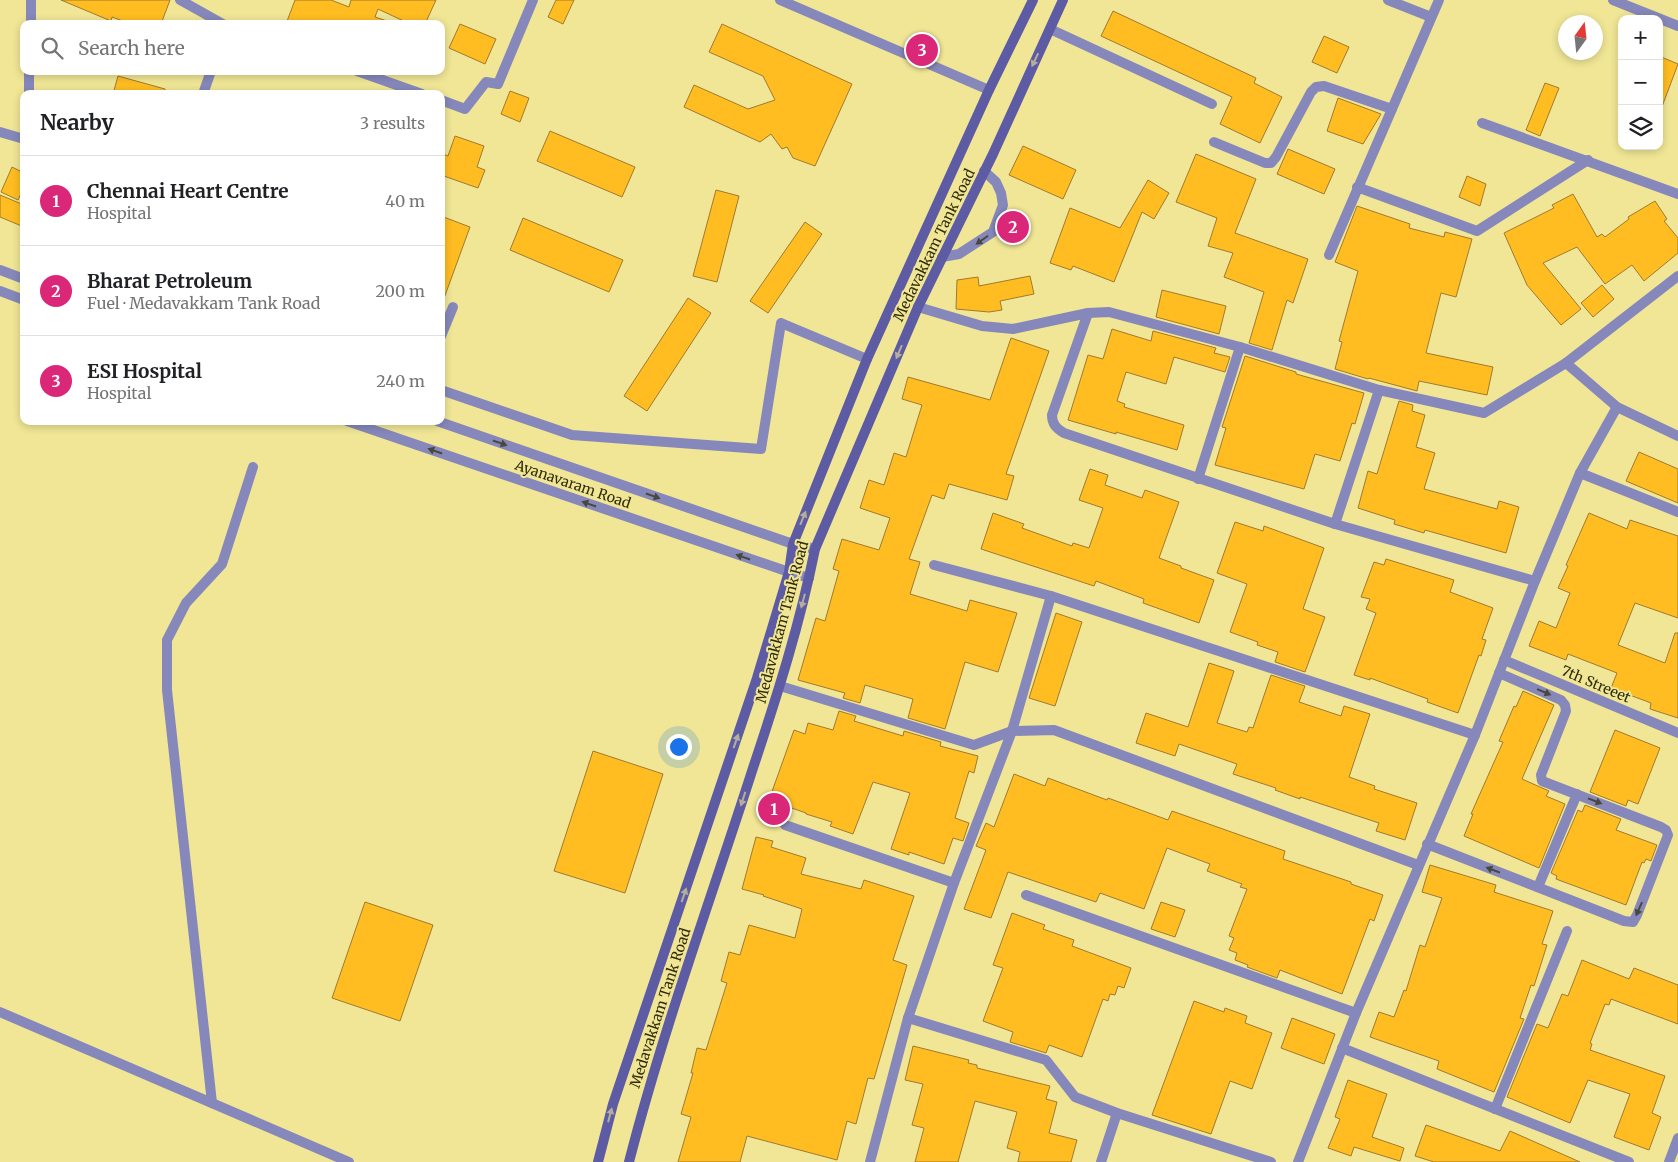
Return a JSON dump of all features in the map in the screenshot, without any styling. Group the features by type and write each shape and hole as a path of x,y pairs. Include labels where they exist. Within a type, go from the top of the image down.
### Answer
{"main road":[{"name":"Medavakkam Tank Road","path":"598,1162 613,1104 757,678 789,572 793,544 867,359 989,90 1033,0"},
{"name":"Medavakkam Tank Road","path":"629,1162 665,1033 780,686 815,549 918,307 984,171 1063,0"}],"street":[{"path":"30,20 31,0"},
{"path":"180,0 216,20"},
{"path":"445,101 465,108 486,82 498,84 534,0"},
{"path":"1388,0 1431,17"},
{"path":"1329,255 1439,0"},
{"path":"790,1 989,90"},
{"path":"1619,1 1678,26"},
{"path":"1050,29 1212,104"},
{"path":"29,75 29,90"},
{"path":"204,90 210,75"},
{"path":"368,75 411,90"},
{"path":"1214,142 1265,163 1271,163 1311,92 1316,87 1324,86 1392,109"},
{"path":"1482,123 1678,194"},
{"path":"0,132 20,138"},
{"path":"1357,187 1477,231 1588,160"},
{"path":"942,257 959,254 993,232 1004,205 996,182 984,171"},
{"path":"0,270 20,278"},
{"path":"918,307 982,326 1013,329 1088,313 1109,312 1240,347 1379,390 1484,413 1566,363 1678,276"},
{"path":"0,291 20,298"},
{"path":"445,326 453,307"},
{"path":"1088,313 1052,415 1054,426 1064,433 1334,524 1534,581"},
{"path":"445,391 572,435 761,449 781,323 867,359"},
{"path":"1198,479 1240,347"},
{"path":"1566,363 1617,407 1678,436"},
{"path":"1334,524 1379,390"},
{"path":"1298,1162 1356,1013 1474,735 1534,581 1580,473 1617,407"},
{"name":"Ayanavaram Road","path":"445,424 793,544 815,549"},
{"name":"Ayanavaram Road","path":"359,425 809,578"},
{"path":"212,1103 167,690 167,640 186,604 222,564 253,467"},
{"path":"1580,473 1678,512"},
{"path":"934,565 1050,596 1474,735"},
{"path":"870,1162 908,1018 954,883 1012,731 1050,596"},
{"name":"7th Streeet","path":"1504,660 1678,733"},
{"path":"1427,844 1624,921 1632,922 1637,915 1668,835 1666,830 1661,826 1542,781 1541,775 1566,711 1565,705 1561,700 1499,673"},
{"path":"780,686 974,745 1012,731 1054,730 1418,865"},
{"path":"1538,888 1577,794"},
{"path":"785,825 954,883"},
{"path":"1026,895 1356,1013"},
{"path":"1496,1108 1567,931"},
{"path":"0,1012 350,1162"},
{"path":"908,1018 1046,1060 1075,1097 1118,1113 1271,1162"},
{"path":"1342,1048 1629,1162"},
{"path":"1101,1162 1118,1113"},
{"path":"1669,1162 1678,1138"}],"building":[{"path":"61,0 170,0 162,20 120,20 112,17 111,20"},
{"path":"295,0 331,0 349,7 351,0 436,0 427,20 401,20 378,9 375,17 384,20 288,20"},
{"path":"556,0 574,0 563,24 548,17"},
{"path":"1113,11 1256,78 1254,83 1282,97 1260,143 1220,124 1232,97 1101,36"},
{"path":"460,24 496,39 485,64 449,48"},
{"path":"722,24 852,84 815,166 793,158 787,147 782,149 771,134 760,142 684,107 694,85 748,109 775,100 763,76 709,52"},
{"path":"1324,36 1349,47 1337,73 1312,62"},
{"path":"1663,58 1678,64 1663,104"},
{"path":"118,76 165,89 165,90 114,90"},
{"path":"1545,83 1559,88 1540,136 1526,130"},
{"path":"510,91 529,98 520,122 501,114"},
{"path":"1338,98 1381,114 1363,144 1327,131"},
{"path":"550,131 635,167 622,197 537,161"},
{"path":"455,136 484,146 477,167 485,170 478,188 445,176 445,155 448,156"},
{"path":"1023,146 1076,170 1063,199 1009,175"},
{"path":"1288,149 1335,169 1324,194 1277,174"},
{"path":"1196,154 1256,179 1235,233 1308,259 1293,303 1287,300 1272,350 1249,343 1264,292 1224,277 1233,253 1208,246 1217,218 1176,202"},
{"path":"12,167 20,171 20,196 18,200 1,192"},
{"path":"1467,176 1486,184 1480,206 1459,197"},
{"path":"1148,180 1169,193 1154,219 1142,212 1114,282 1073,266 1071,270 1050,263 1070,208 1120,228"},
{"path":"716,190 739,196 717,282 693,276"},
{"path":"1573,194 1597,237 1602,234 1605,237 1629,219 1628,217 1655,201 1667,219 1664,221 1678,238 1678,253 1644,281 1632,265 1605,284 1577,247 1543,263 1581,309 1561,325 1527,285 1504,233 1554,208 1552,205"},
{"path":"0,195 20,203 20,225 0,217"},
{"path":"1357,206 1410,224 1409,228 1444,237 1445,232 1472,239 1456,297 1441,293 1426,353 1493,367 1487,395 1419,381 1417,391 1335,369 1342,342 1339,341 1358,271 1335,262"},
{"path":"445,218 470,227 445,296"},
{"path":"523,218 623,260 609,292 510,250"},
{"path":"805,222 822,234 768,313 750,301"},
{"path":"1030,276 1034,294 1000,301 1002,310 989,312 956,309 957,280 978,277 979,286"},
{"path":"1602,285 1614,299 1593,317 1581,303"},
{"path":"1162,290 1226,306 1219,334 1156,317"},
{"path":"688,298 711,313 647,411 624,396"},
{"path":"1112,329 1151,341 1153,331 1216,348 1214,353 1230,357 1225,372 1174,357 1166,384 1126,372 1117,401 1125,404 1124,407 1184,425 1177,450 1068,420 1088,355 1103,359"},
{"path":"1011,338 1049,351 1006,474 1014,476 1007,500 949,484 944,499 932,495 909,559 920,562 910,594 967,611 970,600 1017,613 998,672 965,662 945,729 908,718 913,699 865,685 860,703 843,698 845,693 798,680 816,618 825,621 839,571 833,569 842,539 879,550 890,518 860,508 869,480 884,485 894,453 906,457 922,405 902,399 908,377 990,400"},
{"path":"1245,356 1296,372 1296,374 1364,393 1355,424 1352,423 1340,461 1315,454 1304,489 1215,465 1226,428 1222,427"},
{"path":"1399,401 1413,405 1412,411 1425,415 1416,447 1435,453 1424,489 1497,509 1499,501 1519,507 1506,553 1425,530 1424,533 1394,524 1395,520 1358,508 1368,471 1377,474"},
{"path":"1639,452 1678,469 1678,503 1626,481"},
{"path":"1090,469 1108,475 1105,485 1142,498 1145,490 1179,502 1159,558 1214,580 1199,623 1143,603 1144,599 1096,581 1094,586 981,549 993,513 1024,524 1022,528 1072,546 1073,543 1089,548 1103,508 1079,500"},
{"path":"1589,513 1627,529 1630,520 1678,536 1678,618 1635,603 1618,645 1665,663 1675,633 1678,633 1678,718 1650,709 1651,703 1611,688 1617,673 1568,654 1566,660 1529,646 1539,621 1556,628 1570,593 1558,588"},
{"path":"1235,522 1263,531 1264,526 1324,548 1303,609 1325,617 1305,672 1275,662 1278,652 1257,645 1258,642 1230,632 1247,584 1217,573"},
{"path":"1386,559 1454,580 1450,592 1493,608 1482,639 1486,640 1481,656 1479,655 1458,713 1427,702 1428,699 1370,678 1370,680 1354,675 1376,613 1366,609 1370,599 1361,597 1374,562 1384,565"},
{"path":"1056,613 1082,622 1055,706 1029,698"},
{"path":"1209,663 1234,671 1217,723 1247,732 1249,727 1253,728 1271,675 1305,686 1299,702 1341,716 1344,706 1370,714 1349,777 1375,786 1374,789 1417,803 1405,840 1376,831 1379,823 1300,797 1300,799 1275,790 1276,788 1233,774 1237,764 1179,744 1175,756 1136,743 1146,713 1188,727"},
{"path":"1523,691 1554,705 1522,779 1549,791 1546,796 1565,804 1539,868 1464,836 1473,814 1471,814 1503,742 1499,741 1514,706 1516,707"},
{"path":"839,711 856,716 854,721 903,736 904,731 941,742 940,746 978,756 974,773 969,771 955,818 969,823 963,841 953,838 944,864 909,852 909,855 891,849 910,793 873,782 853,834 830,826 832,822 769,800 794,730 805,734 808,723 833,730"},
{"path":"1615,730 1660,748 1638,804 1628,800 1626,806 1590,792"},
{"path":"593,751 663,774 625,893 554,871"},
{"path":"1014,774 1045,786 1048,778 1168,820 1172,811 1285,851 1283,859 1383,895 1374,921 1370,919 1342,994 1280,970 1277,978 1247,967 1248,965 1235,960 1237,953 1229,950 1234,938 1229,936 1247,889 1240,887 1242,884 1207,871 1210,864 1167,848 1144,909 1100,893 1096,902 1008,872 991,918 964,909 986,850 976,846 986,823 994,827"},
{"path":"1585,805 1621,819 1616,830 1657,845 1651,861 1646,859 1644,863 1642,862 1626,905 1556,879 1557,876 1551,873 1578,810 1582,812"},
{"path":"756,837 773,841 771,847 806,858 801,874 861,889 864,880 914,896 893,960 907,965 874,1079 868,1078 856,1124 847,1121 837,1160 747,1136 740,1162 678,1162 691,1117 681,1114 693,1073 691,1073 697,1048 706,1050 727,983 721,981 729,952 740,955 749,925 795,938 802,909 742,889"},
{"path":"1430,865 1496,885 1494,892 1553,911 1542,944 1547,945 1534,986 1531,985 1520,1018 1524,1019 1494,1092 1437,1069 1439,1061 1370,1037 1379,1012 1394,1017 1404,990 1406,991 1420,945 1425,947 1442,898 1422,892"},
{"path":"365,902 433,925 400,1021 332,998"},
{"path":"1161,902 1185,910 1175,937 1151,929"},
{"path":"1012,913 1045,925 1043,929 1074,940 1072,946 1131,968 1124,988 1118,986 1115,995 1110,994 1108,1001 1103,999 1082,1057 1049,1045 1046,1053 1010,1042 1013,1032 983,1021 1003,968 993,965"},
{"path":"1582,960 1629,979 1634,968 1678,985 1678,1024 1611,999 1609,1005 1605,1004 1590,1043 1592,1044 1590,1050 1665,1076 1652,1113 1661,1117 1649,1150 1614,1137 1630,1094 1588,1080 1570,1123 1507,1097 1537,1024 1548,1028 1562,994 1568,996"},
{"path":"1194,1001 1224,1012 1225,1008 1247,1016 1245,1023 1272,1033 1252,1089 1230,1081 1211,1134 1152,1115"},
{"path":"1292,1018 1335,1034 1324,1064 1281,1048"},
{"path":"913,1046 969,1060 968,1063 977,1065 977,1068 1050,1086 1046,1099 1057,1102 1049,1133 1077,1140 1071,1162 1018,1162 1020,1152 1007,1148 1017,1112 975,1101 958,1162 915,1162 924,1128 912,1125 923,1084 905,1080"},
{"path":"1348,1080 1387,1094 1372,1137 1404,1148 1400,1161 1354,1147 1351,1156 1328,1148 1340,1119 1335,1117"},
{"path":"1426,1125 1500,1151 1510,1131 1580,1162 1434,1162 1415,1156"}],"place":[{"name":"ESI Hospital","path":"922,50"},
{"name":"Bharat Petroleum","path":"1013,227"},
{"name":"Chennai Heart Centre","path":"774,809"}]}
